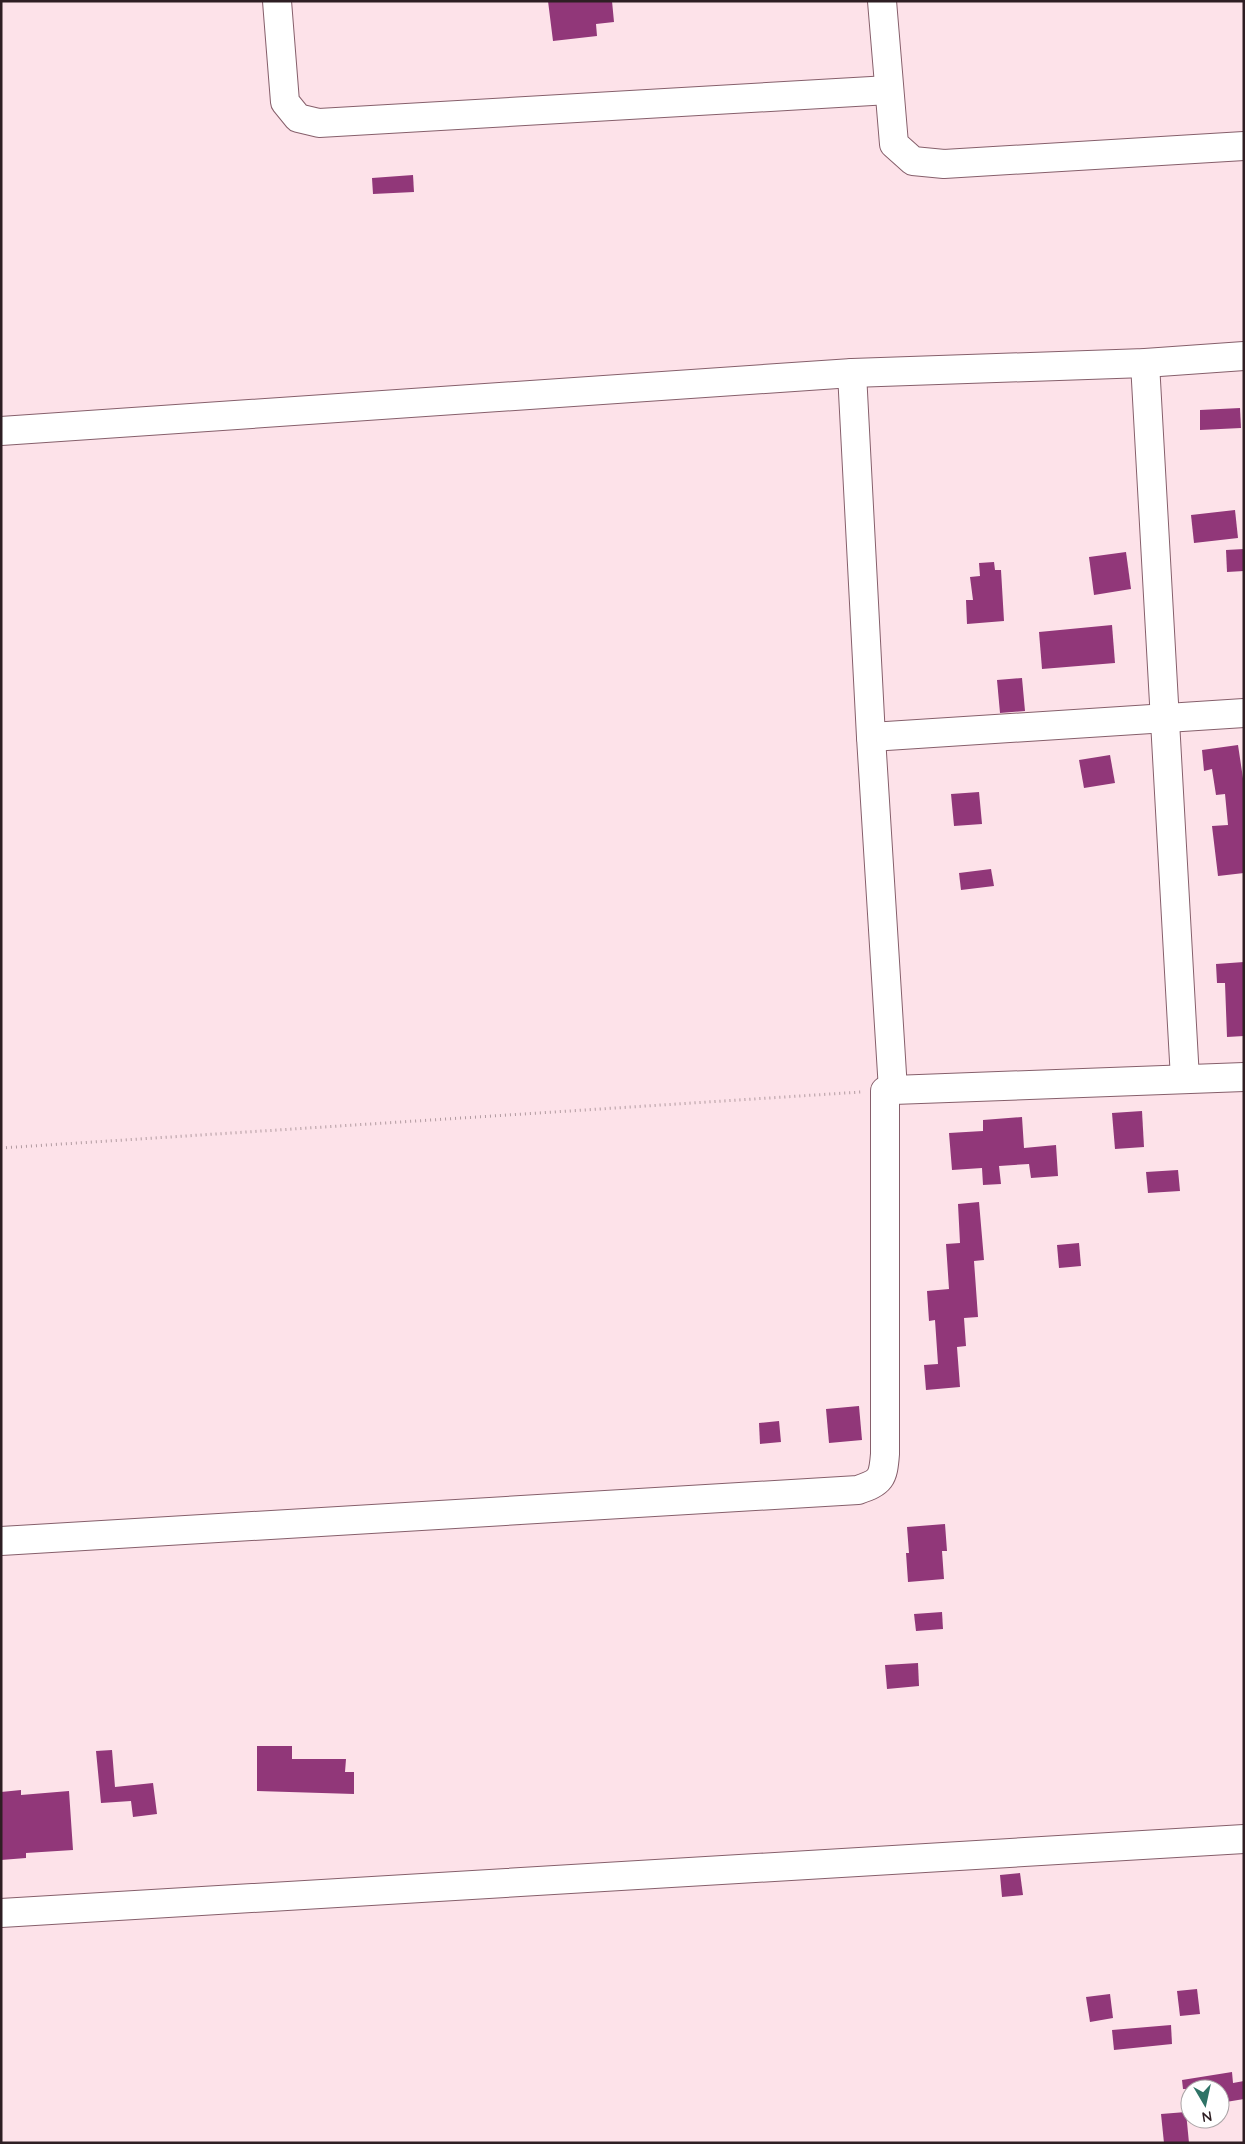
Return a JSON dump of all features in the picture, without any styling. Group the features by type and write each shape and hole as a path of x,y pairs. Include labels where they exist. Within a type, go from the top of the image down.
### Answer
{"street":[{"path":"276,1 284,102 298,118 319,123 889,90"},
{"path":"882,1 894,144 913,161 944,164 1244,146"},
{"path":"1,431 852,373 1145,363 1244,356"},
{"path":"1145,363 1185,1080"},
{"path":"852,373 871,737 893,1090 1244,1077"},
{"path":"871,737 1244,713"},
{"path":"1,1540 858,1490 872,1485 880,1480 884,1472 885,1454 884,1091"},
{"path":"1,1913 1244,1839"}],"path":[{"path":"1,1148 884,1091"}],"building":[{"path":"548,1 612,1 614,22 596,24 597,36 553,41"},
{"path":"413,175 414,192 373,194 372,178"},
{"path":"1240,408 1241,428 1200,430 1200,410"},
{"path":"1235,510 1238,538 1194,543 1191,515"},
{"path":"1244,549 1244,571 1227,572 1226,550"},
{"path":"1126,552 1131,589 1094,595 1089,557"},
{"path":"994,562 995,570 1001,570 1004,621 967,624 966,600 973,600 970,577 980,576 979,563"},
{"path":"1112,625 1115,663 1042,669 1039,632"},
{"path":"1022,678 1025,711 1000,713 997,680"},
{"path":"1238,745 1244,785 1244,873 1218,876 1212,826 1228,825 1225,794 1216,795 1212,769 1204,771 1202,750"},
{"path":"1110,755 1115,783 1084,788 1079,760"},
{"path":"979,792 982,824 954,826 951,794"},
{"path":"991,869 994,886 961,890 959,873"},
{"path":"1244,962 1244,1036 1227,1037 1225,983 1217,983 1216,964"},
{"path":"1142,1111 1144,1147 1115,1149 1112,1113"},
{"path":"1022,1117 1024,1148 1056,1145 1058,1176 1031,1178 1029,1164 999,1166 1001,1184 983,1185 982,1168 952,1170 949,1133 983,1131 983,1120"},
{"path":"1178,1170 1180,1191 1148,1193 1146,1172"},
{"path":"979,1202 984,1260 974,1261 978,1317 964,1318 966,1346 957,1347 960,1387 926,1390 924,1365 938,1364 935,1320 929,1321 927,1291 949,1289 946,1244 960,1243 958,1204"},
{"path":"1079,1243 1081,1266 1059,1268 1057,1245"},
{"path":"859,1406 862,1440 829,1443 826,1409"},
{"path":"779,1421 781,1442 760,1444 759,1423"},
{"path":"945,1524 947,1551 942,1551 944,1579 908,1582 906,1553 909,1553 907,1527"},
{"path":"942,1612 943,1629 916,1631 914,1614"},
{"path":"918,1663 919,1686 887,1689 885,1665"},
{"path":"257,1746 292,1746 292,1759 346,1759 345,1772 354,1772 354,1794 257,1791"},
{"path":"112,1750 115,1787 153,1783 157,1814 133,1817 131,1801 101,1803 96,1751"},
{"path":"21,1790 21,1795 69,1791 73,1850 26,1853 26,1858 1,1860 1,1792"},
{"path":"1020,1873 1023,1895 1002,1897 1000,1875"},
{"path":"1197,1989 1200,2014 1180,2016 1177,1991"},
{"path":"1110,1994 1113,2018 1090,2022 1086,1997"},
{"path":"1171,2025 1172,2044 1114,2050 1112,2030"},
{"path":"1232,2072 1233,2083 1244,2081 1244,2099 1230,2101 1230,2079 1188,2079"},
{"path":"1180,2112 1180,2129 1188,2129 1189,2143 1164,2143 1161,2114"}]}
